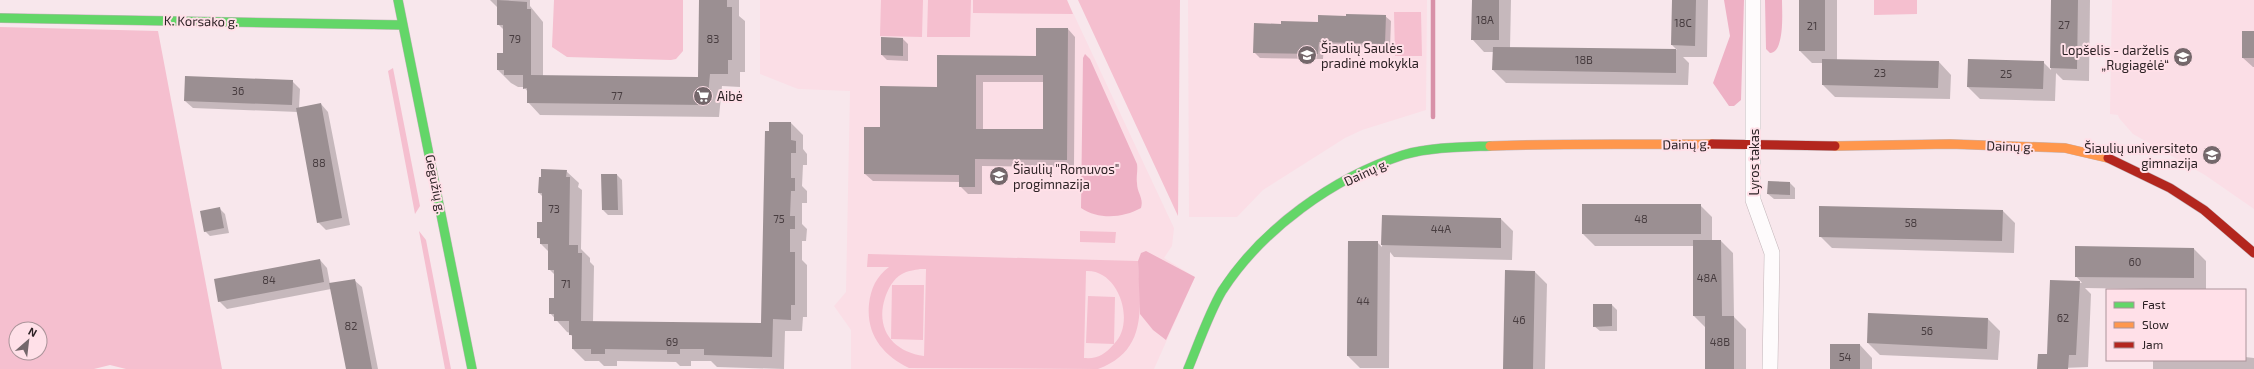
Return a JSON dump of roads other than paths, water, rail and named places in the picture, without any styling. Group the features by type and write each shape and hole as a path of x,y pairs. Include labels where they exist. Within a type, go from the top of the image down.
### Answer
{"street":[{"name":"Gegužių g.","path":"398,0 472,369"},
{"name":"Lyros takas","path":"1753,0 1753,200 1772,253 1770,369"},
{"name":"K. Korsako g.","path":"0,18 403,25"},
{"name":"Dainų g.","path":"1188,369 1222,292 1257,247 1280,224 1338,185 1380,164 1424,150 1482,145 1754,143 1807,146 1958,144 2065,148 2088,152 2112,159 2170,188 2204,210 2254,253"}],"waterway":[{"path":"1433,0 1433,117"}],"place":[{"name":"Šiaulių Saulės pradinė mokykla","path":"1307,55"},
{"name":"Lopšelis - darželis „Rugiagėlė“","path":"2183,57"},
{"name":"Aibė","path":"703,96"},
{"name":"Šiaulių universiteto gimnazija","path":"2212,155"},
{"name":"Šiaulių \"Romuvos\" progimnazija","path":"999,176"}]}
